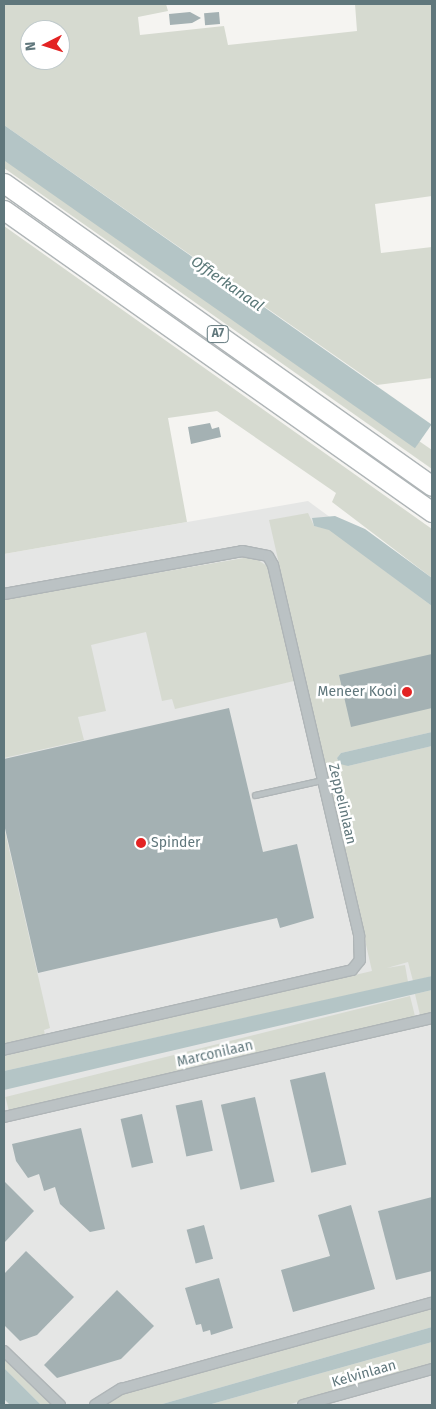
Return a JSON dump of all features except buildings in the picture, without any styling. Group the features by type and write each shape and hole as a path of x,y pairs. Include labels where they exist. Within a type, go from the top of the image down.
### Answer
{"highway":[{"name":"A7","path":"4,183 432,486"},
{"name":"A7","path":"4,210 432,512"}],"street":[{"name":"Zeppelinlaan","path":"4,594 242,551 268,556 273,565 359,936 360,960 352,970 4,1050"},
{"name":"Marconilaan","path":"4,1117 432,1018"},
{"path":"95,1405 122,1389 432,1303"},
{"path":"4,1351 60,1405"},
{"name":"Kelvinlaan","path":"303,1405 432,1369"}],"lane":[{"path":"255,796 322,780"}],"shaded area":[{"path":"4,4 166,4 168,11 138,17 140,35 224,26 228,45 357,31 355,4 432,4 432,196 375,204 381,253 432,247 432,378 377,385 4,125"},
{"path":"4,154 432,450 432,469 4,168"},
{"path":"4,226 432,529 432,578 332,502 336,493 217,411 168,418 187,522 4,554"},
{"path":"308,501 432,592 432,1405 4,1405 4,554"},
{"path":"308,513 314,526 329,529 432,606 432,732 341,753 337,758 348,766 432,746 432,976 413,981 408,962 387,968 405,965 408,982 4,1071 4,1056 372,971 269,520"},
{"path":"244,558 255,558 267,566 294,681 175,709 172,699 162,701 146,632 91,645 106,711 78,717 84,740 4,758 4,599"},
{"path":"4,827 50,1028 44,1030 45,1035 4,1045"},
{"path":"432,990 432,1012 420,1015 415,994"},
{"path":"410,996 415,1016 10,1117 5,1097"},
{"path":"432,1306 432,1327 159,1405 101,1405 126,1393"},
{"path":"432,1342 432,1364 287,1405 208,1405"},
{"path":"4,1359 51,1405 41,1405 4,1368"}],"water":[{"name":"Offierkanaal","path":"4,125 432,424 415,448 4,160"},
{"path":"335,516 365,529 432,578 432,606 329,530 314,526 312,518"},
{"path":"432,732 432,746 348,766 340,764 337,758 341,753"},
{"path":"432,976 432,990 4,1090 4,1071"},
{"path":"432,1327 432,1342 208,1405 159,1405"},
{"path":"4,1368 41,1405 10,1405 4,1399"}],"place":[{"name":"Meneer Kooi","path":"407,692"},
{"name":"Spinder","path":"141,843"}]}
